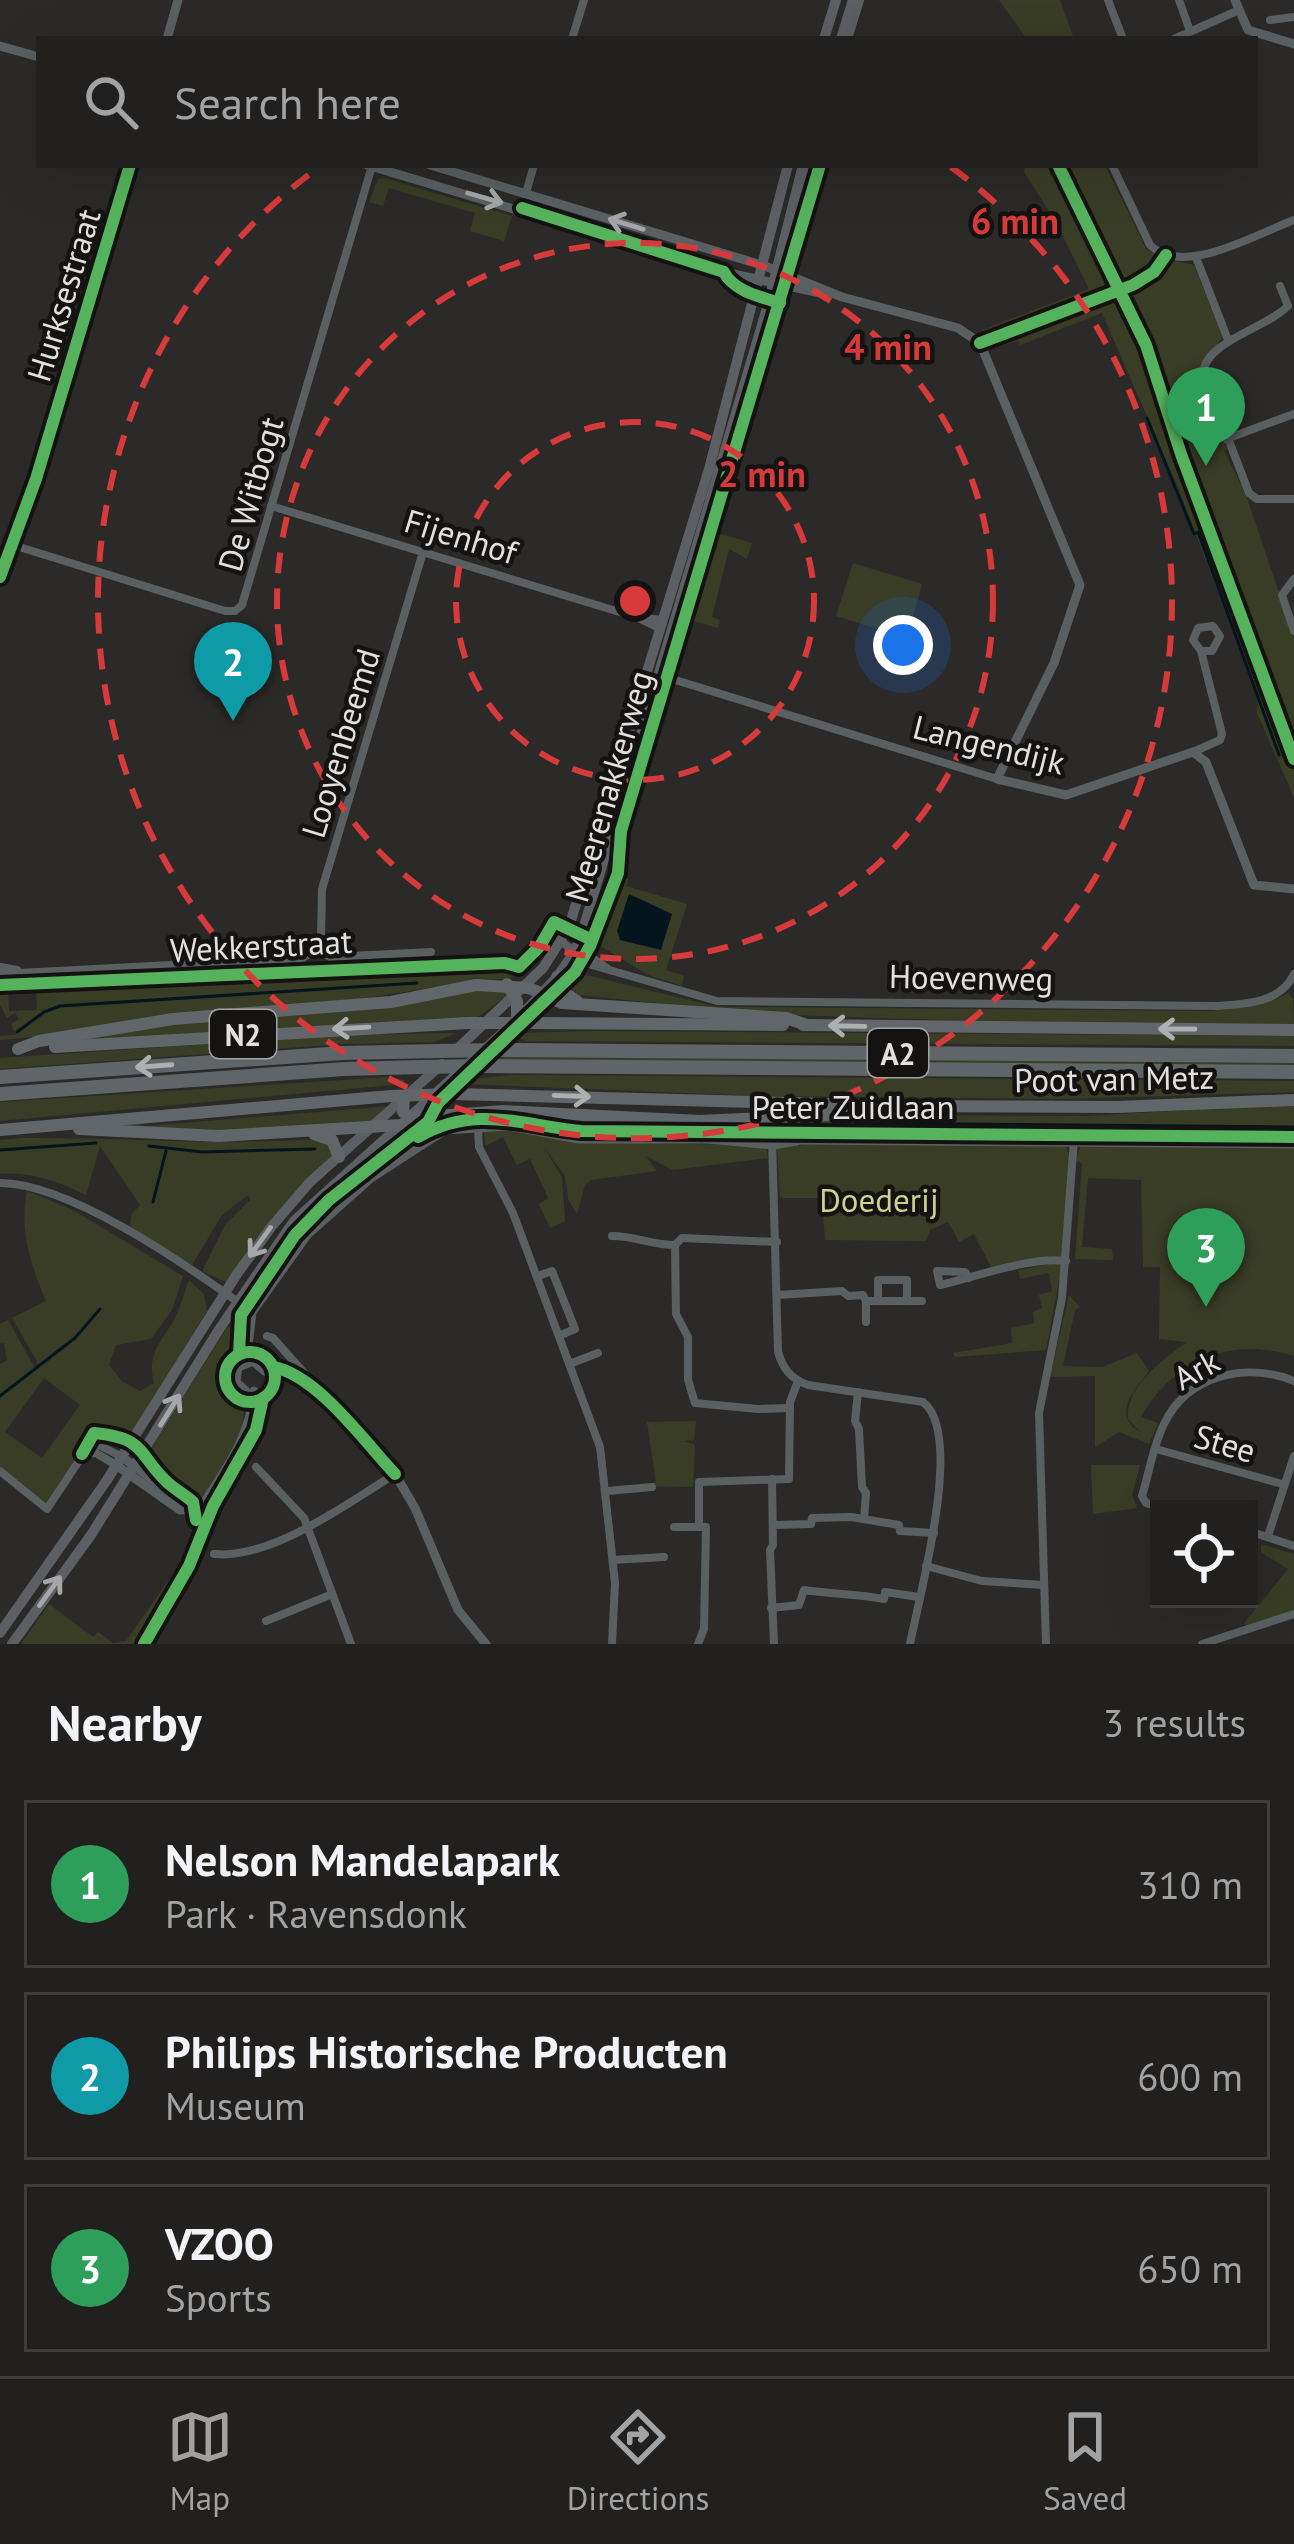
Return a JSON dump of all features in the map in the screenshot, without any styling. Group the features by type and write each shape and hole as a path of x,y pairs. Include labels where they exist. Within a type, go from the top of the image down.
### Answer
{"highway":[{"path":"557,977 560,989 578,1002"},
{"name":"N2","path":"18,1049 39,1041 173,1019 365,1005 448,989 515,989"},
{"path":"524,1021 515,989 543,994"},
{"name":"N2","path":"543,994 557,1003 786,1018 807,1025"},
{"name":"Poot van Metz","path":"0,1051 524,1021 1294,1030"},
{"name":"Poot van Metz","path":"0,1077 343,1053 438,1051 1294,1056"},
{"name":"Poot van Metz","path":"0,1094 422,1067 1294,1072"},
{"name":"Poot van Metz","path":"0,1130 455,1094 904,1106 1117,1107 1294,1100"},
{"path":"374,1128 406,1122 398,1097"},
{"name":"N2","path":"406,1122 504,1111 742,1120 876,1113 904,1106"},
{"name":"N2","path":"54,1126 180,1136 374,1128"},
{"path":"307,1132 332,1140 339,1157"}],"main road":[{"path":"825,36 836,0"},
{"path":"846,36 856,0"},
{"name":"Meerenakkerweg","path":"771,269 788,168"},
{"name":"Meerenakkerweg","path":"14,1643 91,1535 238,1302 309,1203 524,1021 576,950 771,269 806,168"},
{"name":"Meerenakkerweg","path":"2,1627 119,1461 272,1226 310,1182 374,1128 398,1097 562,942 767,283"}],"street":[{"path":"167,36 178,0"},
{"path":"573,36 584,0"},
{"path":"1108,0 1122,36"},
{"path":"1179,0 1183,36 1237,5 1248,30 1294,44"},
{"path":"1270,20 1294,17"},
{"path":"3,46 36,56"},
{"name":"Hurksestraat","path":"0,577 14,545 129,168"},
{"name":"De Witbogt","path":"14,545 225,611 242,605 369,168"},
{"path":"377,168 767,283 958,328 980,343 1080,585 1054,663 997,778"},
{"path":"440,168 771,269 842,297"},
{"path":"522,208 534,168"},
{"path":"1113,168 1154,251 1197,260 1294,220"},
{"path":"1197,260 1228,340"},
{"path":"1280,286 1291,311 1228,340 1207,359 1203,373 1253,498 1294,499"},
{"path":"1226,439 1294,414"},
{"name":"Fijenhof","path":"271,506 660,624"},
{"name":"Looyenbeemd","path":"316,949 322,934 322,889 423,552"},
{"path":"1294,579 1282,595 1294,631"},
{"path":"1202,651 1222,734 1220,740 1193,752 1205,762 1254,885 1294,889"},
{"name":"Langendijk","path":"658,675 1066,795 1193,752"},
{"name":"Hoevenweg","path":"562,942 610,971 718,1001 1245,1004 1276,996 1294,974"},
{"name":"Wekkerstraat","path":"0,970 303,958 316,949 330,956 431,952"},
{"path":"478,1126 479,1148 513,1213 600,1447 616,1595 612,1644"},
{"name":"Peter Zuidlaan","path":"249,1362 256,1305 303,1239 331,1210 432,1137 454,1128 510,1126 578,1138 772,1142 1294,1144"},
{"path":"1046,1644 1039,1413 1066,1261 1074,1141"},
{"path":"772,1142 782,1365 798,1381 923,1402 935,1415 940,1472 934,1533 910,1644"},
{"path":"0,1183 21,1184 79,1204 238,1302"},
{"path":"612,1236 636,1236 650,1245 675,1245 682,1238 777,1242"},
{"path":"675,1245 676,1313 688,1337 688,1380 695,1403 790,1408"},
{"path":"969,1278 1054,1259 1066,1261"},
{"path":"538,1276 552,1270 575,1329 561,1335"},
{"path":"866,1322 878,1280 907,1280 907,1301"},
{"path":"778,1295 842,1291 872,1301 922,1300"},
{"path":"267,1336 305,1374 301,1379"},
{"path":"572,1363 598,1353"},
{"path":"250,1391 238,1386 235,1377 238,1367 249,1362 265,1377 301,1379 395,1474 416,1508 458,1610 486,1644"},
{"name":"Ark","path":"1150,1503 1142,1496 1156,1449 1173,1409 1196,1388 1217,1377 1258,1372 1294,1381"},
{"path":"0,1471 47,1509 82,1454 99,1445 180,1510 195,1512 244,1437 250,1419 250,1391 265,1377"},
{"path":"699,1527 699,1482 794,1478 790,1408 798,1381"},
{"path":"858,1392 855,1421 866,1493 864,1519"},
{"name":"Stee","path":"1156,1449 1282,1484"},
{"path":"1268,1536 1294,1456"},
{"path":"256,1467 308,1526 351,1644"},
{"path":"214,1554 240,1554 308,1526 395,1474"},
{"path":"772,1479 774,1644"},
{"path":"607,1491 652,1486"},
{"path":"772,1525 811,1524 812,1518 864,1519 899,1525 900,1531 934,1533"},
{"path":"674,1527 706,1526 704,1629 698,1644"},
{"path":"1258,1533 1294,1546"},
{"path":"613,1560 664,1557"},
{"path":"926,1566 982,1581 1044,1585"},
{"path":"771,1608 799,1605 804,1590 884,1599 886,1592 919,1598"},
{"path":"266,1621 330,1595"},
{"path":"1202,1644 1294,1615"}],"green space":[{"path":"999,0 1060,0 1073,36 1025,36"},
{"path":"1025,168 1106,168 1146,249 1194,265 1223,338 1204,358 1198,374 1224,451 1246,495 1294,637 1294,797 1257,713 1258,698 1180,492 1102,313 1020,345 1018,341 994,348 991,343 1104,300 1100,295 987,337 982,330 1089,289 1056,222"},
{"path":"378,179 512,216 504,241 470,231 475,213 389,188 383,206 369,202"},
{"path":"714,532 752,543 747,559 729,549 712,617 720,620 718,628 687,619"},
{"path":"853,563 922,584 907,638 836,616"},
{"path":"620,877 628,879 626,886 687,904 666,970 684,976 682,986 648,975 602,947 603,920"},
{"path":"506,966 524,971 505,978 295,1008 0,1040 0,1036 16,1035 11,1024 19,1019 15,1013 7,1018 0,1005 0,989 18,986 8,991 9,1011 37,1010 36,988 31,986"},
{"path":"582,974 718,1007 1213,1011 1288,993 1293,998 1294,1024 759,1014 580,995 569,988"},
{"path":"499,989 509,994 478,1017 62,1041 175,1021"},
{"path":"457,1033 434,1042 343,1044 0,1069 0,1058 342,1035"},
{"path":"520,1033 1294,1036 1294,1046 526,1041 517,1037"},
{"path":"498,1055 1294,1061 1294,1067 491,1061"},
{"path":"512,1075 1294,1081 1294,1092 1064,1099 760,1096 468,1084 473,1079"},
{"path":"389,1077 404,1080 404,1084 0,1121 0,1102"},
{"path":"1294,1104 1294,1134 577,1129 533,1119 477,1118 509,1114 1085,1116"},
{"path":"391,1106 373,1124 185,1134 86,1127 156,1121 137,1125 145,1126"},
{"path":"484,1130 522,1130 560,1140 766,1146 768,1158 672,1170 646,1156 657,1171 591,1180 585,1185 577,1214 568,1199 565,1176 543,1146 562,1177 565,1221 550,1228 539,1204 548,1198 530,1159 517,1165 503,1137 485,1146"},
{"path":"319,1139 326,1140 333,1155 226,1282 203,1272 204,1267 225,1225 250,1200 248,1195 222,1215 192,1265 130,1227 131,1215 140,1205 100,1146 86,1195 44,1178 0,1174 0,1140"},
{"name":"Doederij","path":"777,1146 1066,1146 1070,1158 1062,1257 992,1269 974,1234 959,1242 948,1222 930,1230 926,1241 825,1240 822,1198 780,1198"},
{"path":"1081,1146 1294,1148 1294,1356 1248,1349 1226,1351 1187,1367 1154,1397 1141,1417 1158,1423 1149,1444 1119,1432 1095,1447 1095,1376 1050,1377 1069,1295 1080,1307 1075,1310 1063,1366 1102,1367 1137,1353 1149,1371 1132,1394 1126,1410 1127,1418 1131,1425 1140,1432 1128,1419 1133,1396 1147,1375 1187,1342 1159,1339 1160,1267 1143,1267 1141,1180 1088,1178 1082,1247 1112,1249 1113,1260 1075,1259 1082,1164 1075,1160"},
{"path":"27,1191 71,1209 183,1276 172,1310 151,1339 116,1345 109,1365 123,1382 140,1391 154,1383 155,1352 189,1280 204,1294 207,1311 128,1440 92,1433 46,1503 0,1466 0,1364 7,1361 4,1343 0,1344 0,1324 8,1320 35,1368 39,1365 12,1318 46,1301 28,1248","holes":["44,1378 80,1405 42,1458 5,1432"]},
{"path":"1059,1262 1046,1350 955,1357 953,1353 1012,1343 1011,1328 1034,1323 1033,1312 1042,1308 1039,1295 1052,1291 1049,1273 1020,1279 1018,1270"},
{"path":"228,1326 233,1330 224,1381 233,1397 244,1404 242,1430 208,1492 200,1498 167,1479 164,1482 143,1462"},
{"path":"696,1421 694,1440 684,1441 695,1445 693,1487 643,1486 656,1482 647,1422"},
{"path":"1091,1465 1140,1465 1132,1495 1137,1508 1093,1514"},
{"path":"1261,1544 1294,1554 1294,1610 1247,1627 1244,1623 1288,1569 1261,1552"},
{"path":"189,1551 135,1644 21,1644 49,1604 93,1637 98,1632 113,1643 126,1641"}],"water":[{"path":"629,894 672,914 661,950 620,940 617,931"}],"waterway":[{"path":"1147,418 1194,534 1198,532 1279,755"},
{"path":"17,1032 60,1006 417,983"},
{"path":"856,1123 1294,1127"},
{"path":"0,1150 96,1143"},
{"path":"149,1146 202,1152 315,1149"},
{"path":"153,1202 166,1151"},
{"path":"0,1396 75,1338 100,1309"}],"cycle path":[{"path":"0,577 36,479 129,168"},
{"path":"239,1354 241,1315 295,1235 329,1200 428,1122 438,1103 575,972 590,946 618,873 621,831 819,168"},
{"path":"1059,168 1146,345 1181,454 1294,759"},
{"path":"522,208 724,272 741,289 780,303"},
{"path":"980,343 1133,285 1154,272 1166,255"},
{"path":"0,985 505,963 519,967 540,946 554,922 592,940"},
{"path":"418,1137 459,1121 479,1119 581,1131 1294,1137"},
{"path":"250,1352 268,1359 275,1377 268,1395 250,1402 232,1395 225,1377 232,1359 250,1352"},
{"path":"273,1367 323,1396 395,1474"},
{"path":"144,1644 189,1566 213,1506 256,1430 263,1398"},
{"path":"82,1454 94,1433 133,1443 168,1483 193,1502 196,1520"}],"place":[{"name":"Nelson Mandelapark","path":"1206,466"},
{"name":"Philips Historische Producten","path":"233,721"},
{"name":"VZOO","path":"1206,1307"}]}
